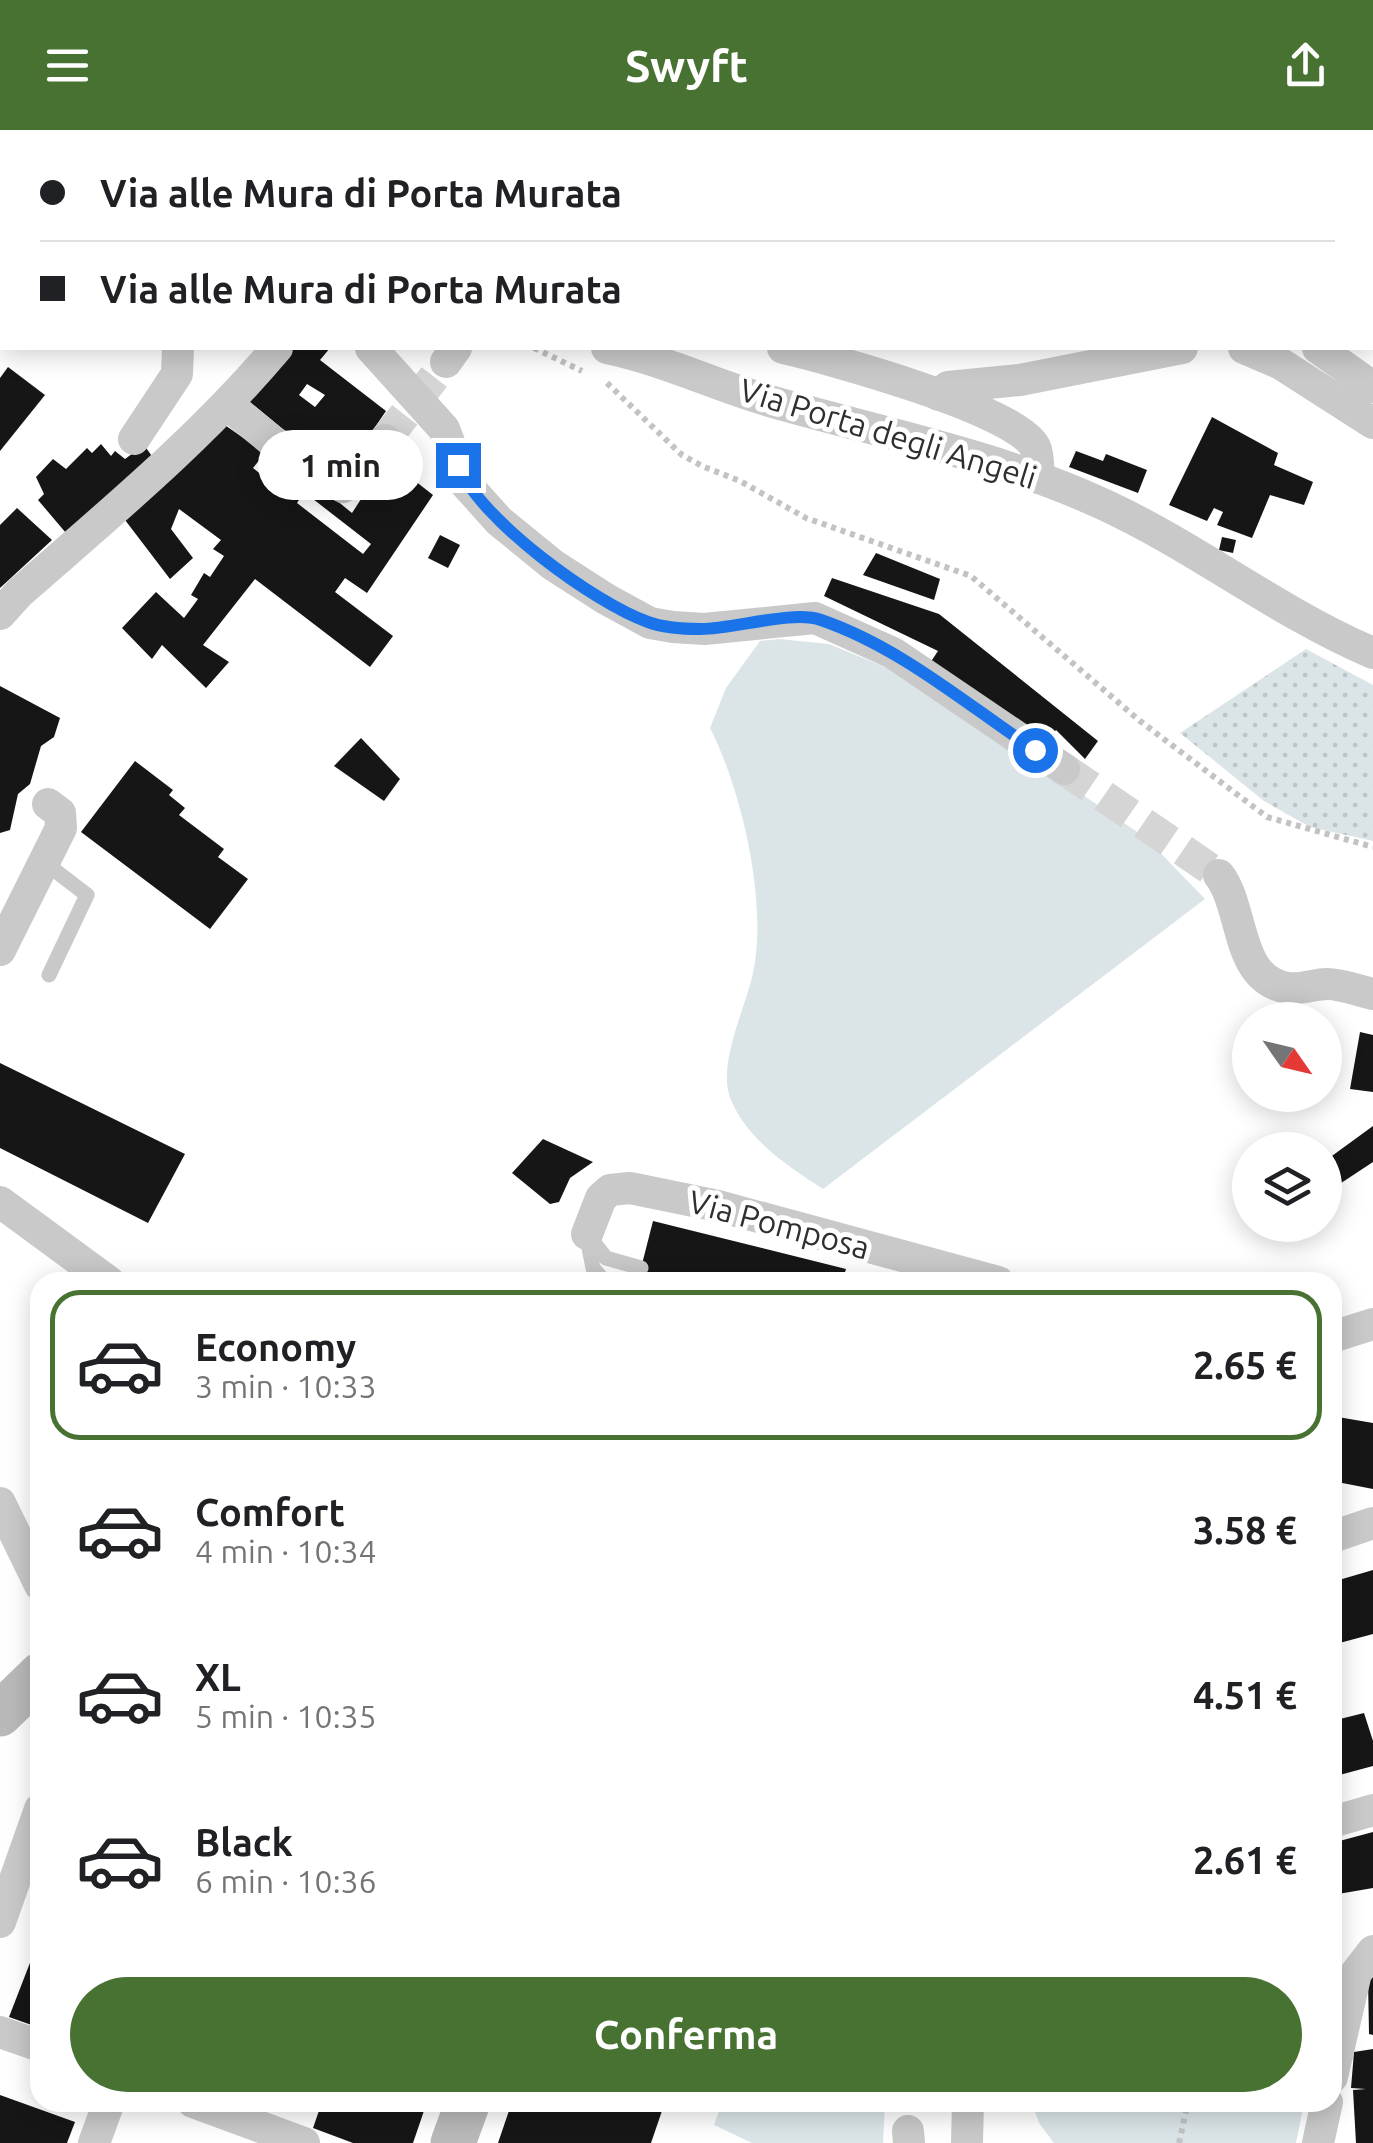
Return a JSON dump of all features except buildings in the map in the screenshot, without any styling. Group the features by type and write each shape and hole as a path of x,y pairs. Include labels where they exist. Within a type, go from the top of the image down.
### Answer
{"street":[{"path":"134,439 178,374 178,350"},
{"path":"0,614 19,592 158,475 228,405 275,350"},
{"path":"373,350 444,429 464,482 478,498 526,545 606,599 650,623 674,628 704,629 815,618 894,653 1064,769"},
{"name":"Via Porta degli Angeli","path":"616,350 654,358 769,401 968,452 1108,506 1264,598 1373,653"},
{"path":"790,350 939,395 1020,432 1036,448 1038,478"},
{"path":"939,395 948,387 1020,380 1172,350"},
{"path":"1249,350 1281,364 1373,422"},
{"path":"1321,350 1373,387"},
{"path":"228,405 272,441 344,487 354,482 385,440"},
{"path":"3,935 44,862 62,820 48,804"},
{"path":"1219,875 1233,893 1246,952 1263,976 1288,988 1327,984 1373,994"},
{"name":"Via Pomposa","path":"587,1234 601,1198 610,1190 630,1188 718,1206 961,1272"},
{"path":"0,1202 95,1272"},
{"path":"1342,1334 1373,1324"},
{"path":"0,1503 30,1565"},
{"path":"1342,1533 1373,1523"},
{"path":"0,1714 30,1685"},
{"path":"1342,1819 1373,1810"},
{"path":"0,1922 30,1837"},
{"path":"1342,2034 1356,1973 1373,1951"},
{"path":"0,2032 30,2042"},
{"path":"94,2143 105,2112"},
{"path":"221,2112 304,2143"},
{"path":"453,2143 464,2112"},
{"path":"968,2112 968,2143"},
{"path":"1318,2143 1325,2112"}],"lane":[{"path":"44,862 86,895 49,975"},
{"path":"587,1234 606,1258 641,1268"},
{"path":"587,1234 595,1272"}],"path":[{"path":"538,350 614,387 682,455 702,466 740,481 806,518 970,576 1140,722 1266,817 1373,847"},
{"path":"1179,2143 1186,2112"}],"shaded area":[{"path":"760,641 829,644 912,678 1146,838 1205,899 823,1189 758,1140 738,1114 727,1086 734,1036 753,973 757,914 742,815 710,728 726,688"},
{"path":"1306,649 1373,685 1373,841 1310,827 1264,801 1180,733"},
{"path":"719,2112 885,2112 883,2143 752,2143 714,2125"},
{"path":"1035,2112 1302,2112 1296,2143 1054,2143"}],"tunnel":[{"path":"385,440 446,362"},
{"path":"1064,769 1219,875"}],"route":[{"path":"458,465 464,482 526,545 632,615 674,628 704,629 815,618 855,632 894,653 1035,750"}]}
